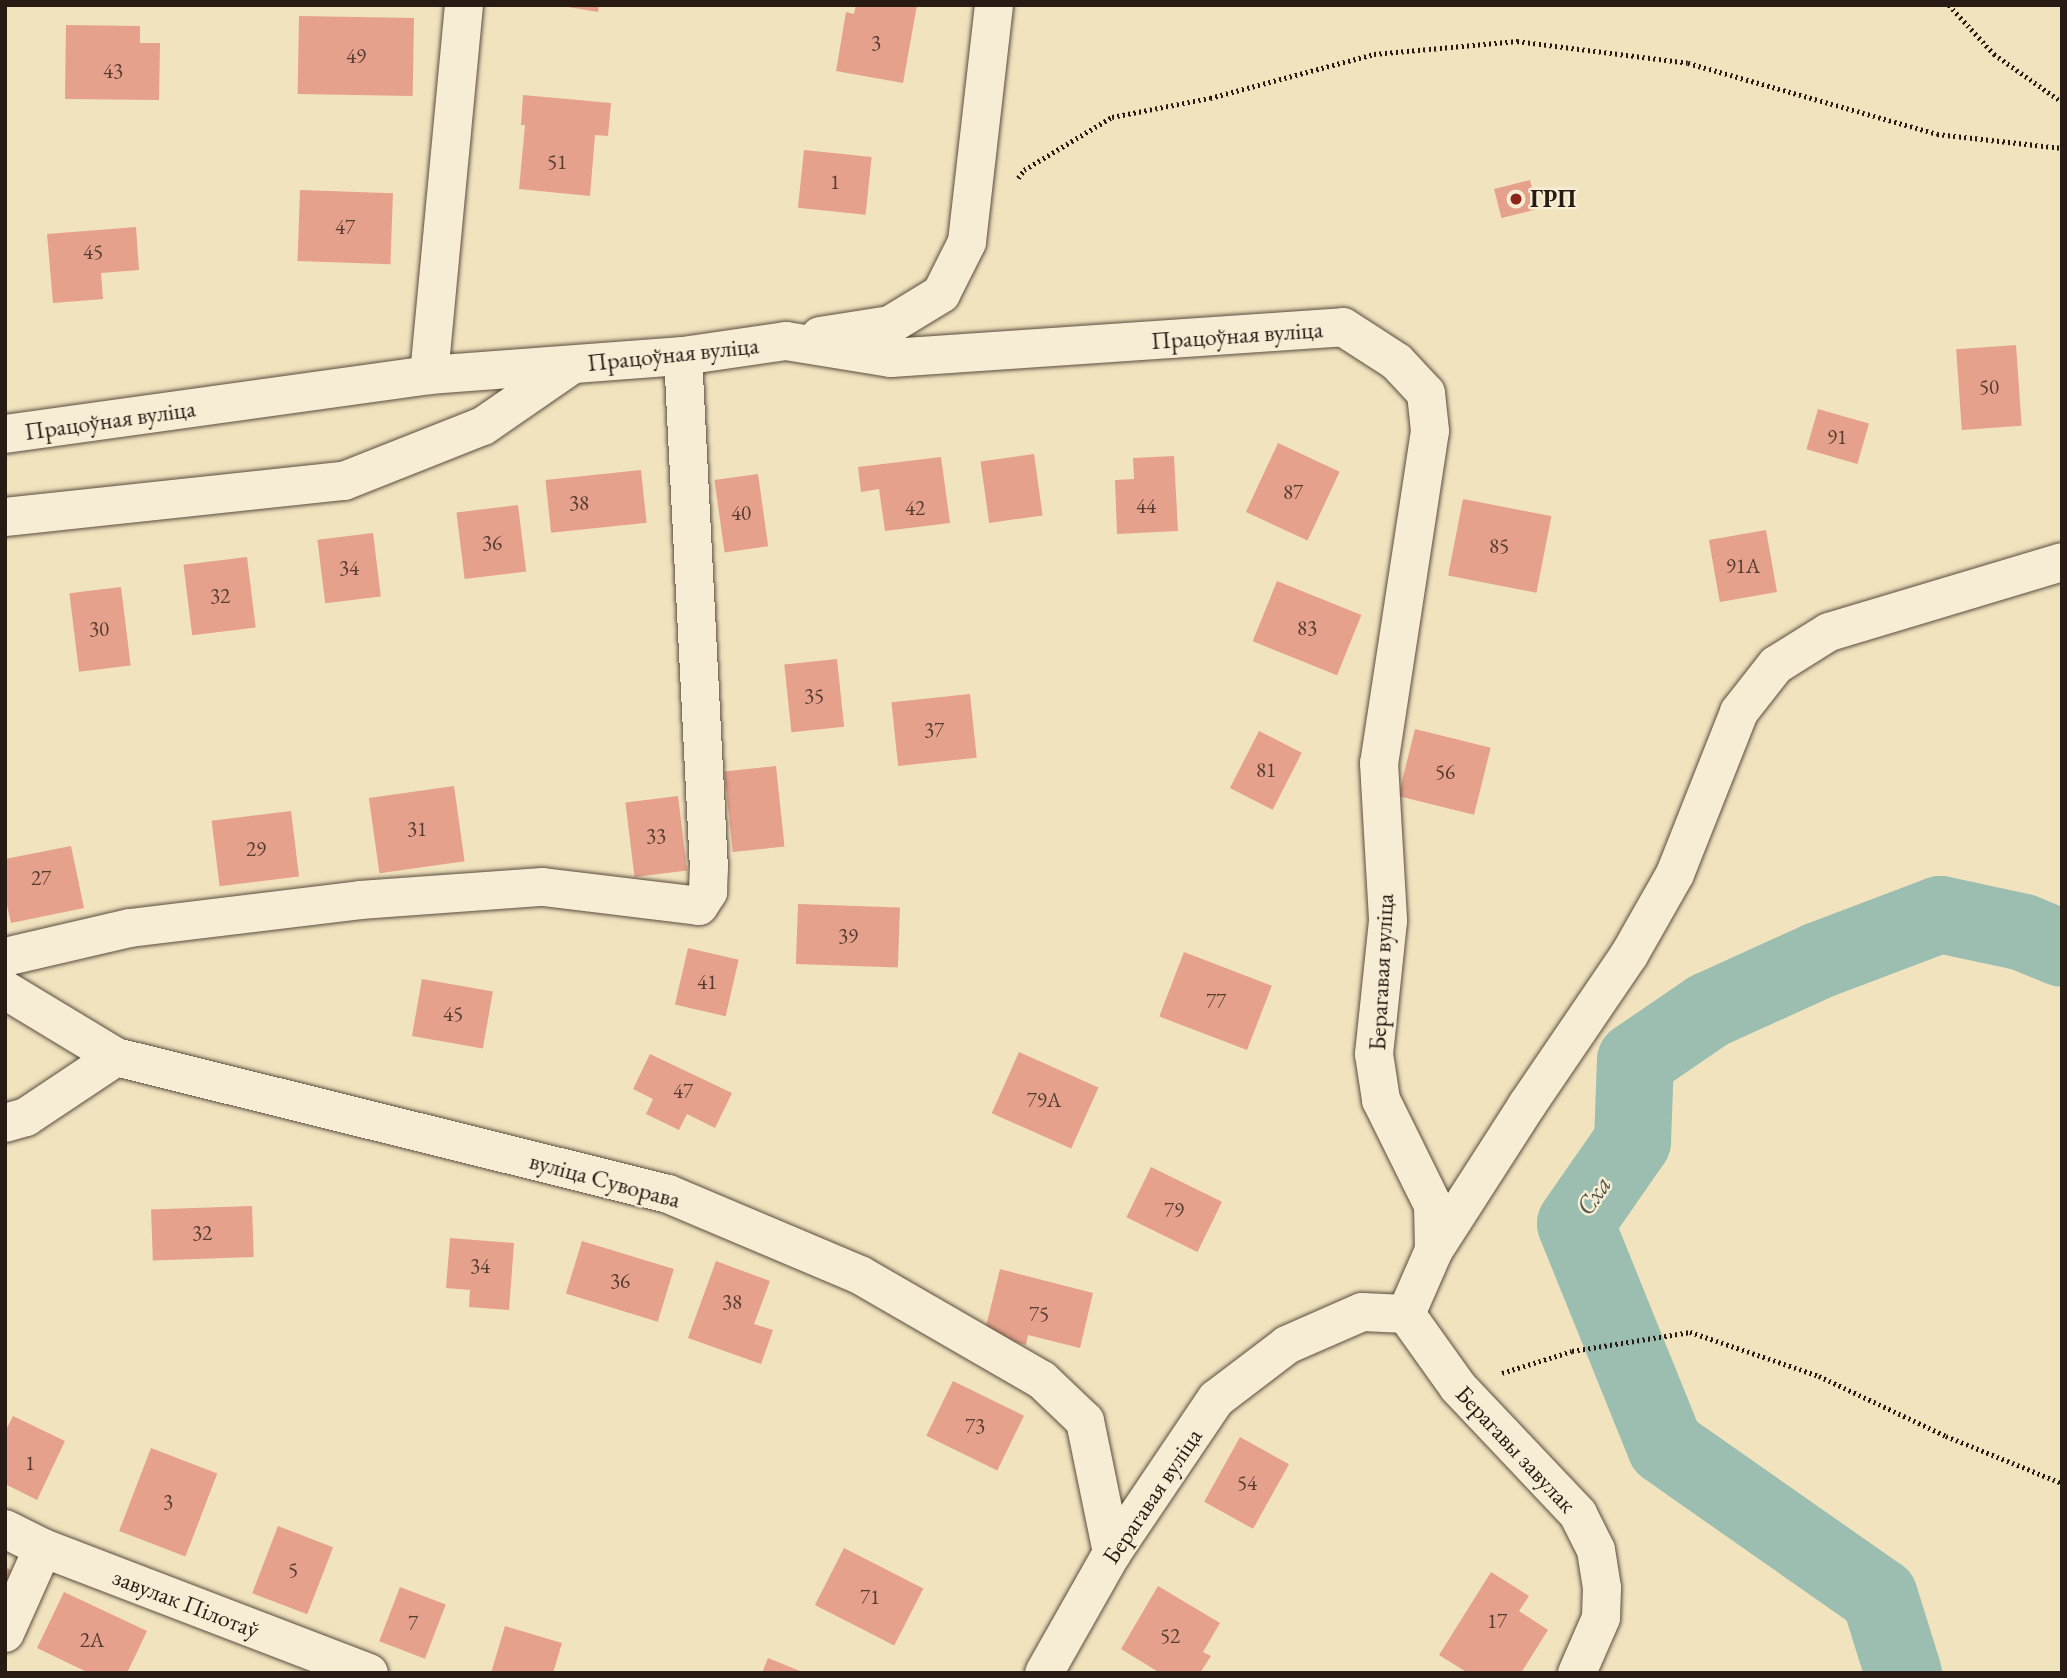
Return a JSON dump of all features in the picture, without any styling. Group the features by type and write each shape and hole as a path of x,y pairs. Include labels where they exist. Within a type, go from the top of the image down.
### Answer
{"street":[{"path":"429,376 464,5"},
{"path":"786,341 890,325 941,294 967,242 994,5"},
{"name":"Працоўная вуліца","path":"5,434 429,376 683,356 786,341 891,358 1343,327"},
{"name":"Берагавая вуліца","path":"1044,1673 1112,1553 1216,1399 1287,1345 1362,1312 1406,1314 1434,1250 1433,1205 1381,1100 1374,1054 1388,920 1379,763 1430,431 1426,393 1397,362 1343,327"},
{"path":"5,957 130,928 386,898 543,887 699,906 708,892 709,869 683,356"},
{"path":"5,517 344,481 484,426 570,366"},
{"path":"1434,1250 1527,1105 1629,955 1675,874 1739,712 1776,665 1829,632 2062,562"},
{"name":"вуліца Суворава","path":"5,990 116,1057 668,1194 860,1275 1042,1380 1085,1421 1112,1553"},
{"path":"5,1123 26,1116 116,1057"},
{"name":"Берагавы завулак","path":"1406,1314 1458,1387 1578,1514 1596,1550 1602,1588 1601,1618 1577,1673"},
{"name":"завулак Пілотаў","path":"5,1529 43,1548 369,1673"},
{"path":"5,1633 43,1548"}],"path":[{"path":"1949,5 1994,54 2062,102"},
{"path":"1016,181 1024,170 1112,117 1210,99 1374,54 1517,41 1688,63 1937,134 2062,148"},
{"path":"1458,1387 1572,1351 1690,1332 1819,1376 1946,1436 2062,1483"}],"building":[{"path":"556,5 599,5 598,12"},
{"path":"856,5 917,5 903,83 836,71 846,12 854,14"},
{"path":"299,16 414,18 413,96 298,94"},
{"path":"66,25 140,26 140,43 160,43 159,100 65,99"},
{"path":"523,95 611,103 608,136 595,135 590,196 519,189 525,125 521,125"},
{"path":"804,150 872,157 866,215 798,208"},
{"name":"ГРП","path":"1530,180 1537,209 1501,218 1494,189"},
{"path":"300,190 393,193 390,264 298,261"},
{"path":"136,227 139,270 101,273 103,299 53,303 47,234"},
{"path":"2016,345 2022,426 1962,430 1956,349"},
{"path":"1818,409 1869,424 1857,464 1806,449"},
{"path":"1278,443 1340,472 1308,541 1246,512"},
{"path":"1034,454 1043,515 989,523 981,462"},
{"path":"1174,456 1178,531 1117,534 1115,480 1134,479 1133,458"},
{"path":"941,457 950,523 885,531 879,489 861,492 858,467"},
{"path":"641,470 647,523 551,533 546,480"},
{"path":"758,474 768,546 725,552 714,480"},
{"path":"1463,499 1551,516 1536,593 1448,576"},
{"path":"518,505 526,572 465,579 456,513"},
{"path":"1766,530 1777,592 1720,602 1709,540"},
{"path":"373,533 381,597 325,603 317,540"},
{"path":"247,557 256,627 192,635 183,565"},
{"path":"1277,581 1361,615 1337,675 1253,641"},
{"path":"121,587 131,665 79,672 69,593"},
{"path":"837,659 844,727 791,732 784,665"},
{"path":"970,694 977,758 898,766 891,702"},
{"path":"1415,729 1491,748 1474,815 1398,796"},
{"path":"1259,731 1302,753 1273,810 1230,788"},
{"path":"776,766 784,847 733,852 724,771"},
{"path":"454,786 465,861 379,873 369,798"},
{"path":"678,796 687,870 635,877 625,802"},
{"path":"291,811 299,877 220,886 212,821"},
{"path":"71,846 84,908 11,923 5,896 5,859"},
{"path":"798,904 900,908 898,968 796,964"},
{"path":"688,948 739,960 726,1016 675,1005"},
{"path":"1184,952 1272,986 1247,1050 1159,1016"},
{"path":"422,979 493,992 483,1049 412,1036"},
{"path":"1019,1052 1098,1087 1071,1149 992,1113"},
{"path":"650,1054 732,1093 715,1128 687,1114 679,1130 646,1114 653,1099 633,1089"},
{"path":"1151,1167 1222,1202 1197,1252 1126,1217"},
{"path":"252,1206 254,1257 153,1260 151,1210"},
{"path":"450,1238 514,1243 509,1310 469,1307 470,1290 446,1288"},
{"path":"582,1241 674,1269 658,1322 566,1294"},
{"path":"716,1261 770,1281 754,1324 773,1330 761,1364 688,1338"},
{"path":"1000,1269 1093,1293 1080,1348 1028,1335 1026,1345 984,1335"},
{"path":"953,1381 1024,1416 997,1470 926,1436"},
{"path":"13,1416 65,1441 37,1500 5,1484 5,1432"},
{"path":"1240,1437 1289,1464 1253,1529 1204,1502"},
{"path":"151,1448 217,1473 185,1557 119,1531"},
{"path":"278,1526 333,1547 307,1614 252,1593"},
{"path":"844,1548 923,1588 894,1645 815,1605"},
{"path":"5,1567 11,1570 5,1585"},
{"path":"1491,1572 1529,1596 1519,1611 1548,1630 1521,1673 1468,1673 1439,1655"},
{"path":"1158,1586 1220,1623 1203,1652 1211,1656 1200,1673 1160,1673 1121,1649"},
{"path":"400,1587 446,1605 425,1659 379,1641"},
{"path":"64,1592 147,1631 127,1673 89,1673 37,1648"},
{"path":"505,1626 562,1643 553,1673 491,1673"},
{"path":"768,1658 805,1673 762,1673"}],"waterway":[{"name":"Сха","path":"1903,1673 1879,1596 1665,1446 1575,1223 1632,1141 1635,1060 1708,1010 1818,960 1940,914 2023,932 2062,948"}],"place":[{"name":"ГРП","path":"1516,199"}]}
